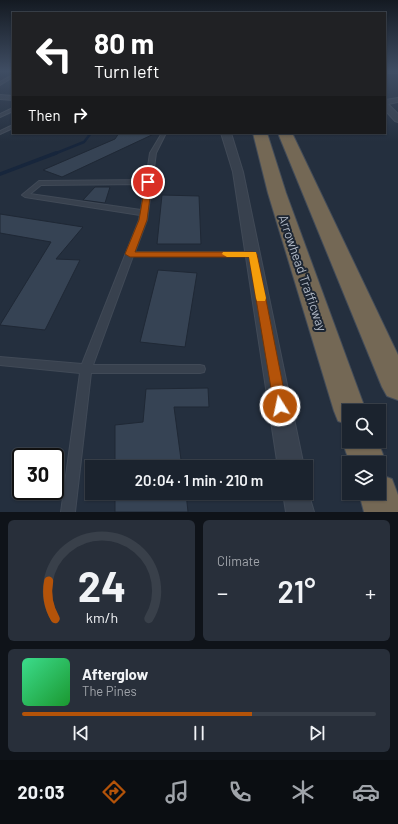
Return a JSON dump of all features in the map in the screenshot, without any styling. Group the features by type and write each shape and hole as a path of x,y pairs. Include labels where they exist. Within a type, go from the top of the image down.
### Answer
{"highway":[{"name":"Arrowhead Trafficway","path":"260,134 277,193 348,404"},
{"path":"285,134 398,387"},
{"path":"380,500 384,512"}],"street":[{"path":"0,97 12,98"},
{"path":"386,103 398,100"},
{"path":"386,104 398,119"},
{"path":"226,134 238,172 290,460"},
{"path":"297,500 300,512"}],"lane":[{"path":"0,116 12,110"},
{"path":"0,133 12,127"},
{"path":"68,512 86,369 144,213 152,153 163,134"},
{"path":"144,213 26,195 38,183 148,182"},
{"path":"130,254 253,254"},
{"path":"0,361 86,369 200,369"}],"building":[{"path":"118,134 154,134 62,177 43,170 115,139"},
{"path":"95,187 110,187 105,203 83,200"},
{"path":"162,195 199,196 201,244 157,244"},
{"path":"0,214 83,227 56,259 80,260 45,330 0,325 51,242 0,233"},
{"path":"158,270 197,273 185,347 140,342"},
{"path":"208,388 209,407 174,407 181,460 115,460 115,425 143,422 146,389"},
{"path":"115,500 187,500 188,512 115,512"}],"waterway":[{"path":"54,154 84,142 90,134"},
{"path":"0,174 56,153"}],"slow traffic":[{"path":"227,254 253,254 261,298"}],"route":[{"path":"148,182 143,220 130,254 253,254 280,406"}]}
